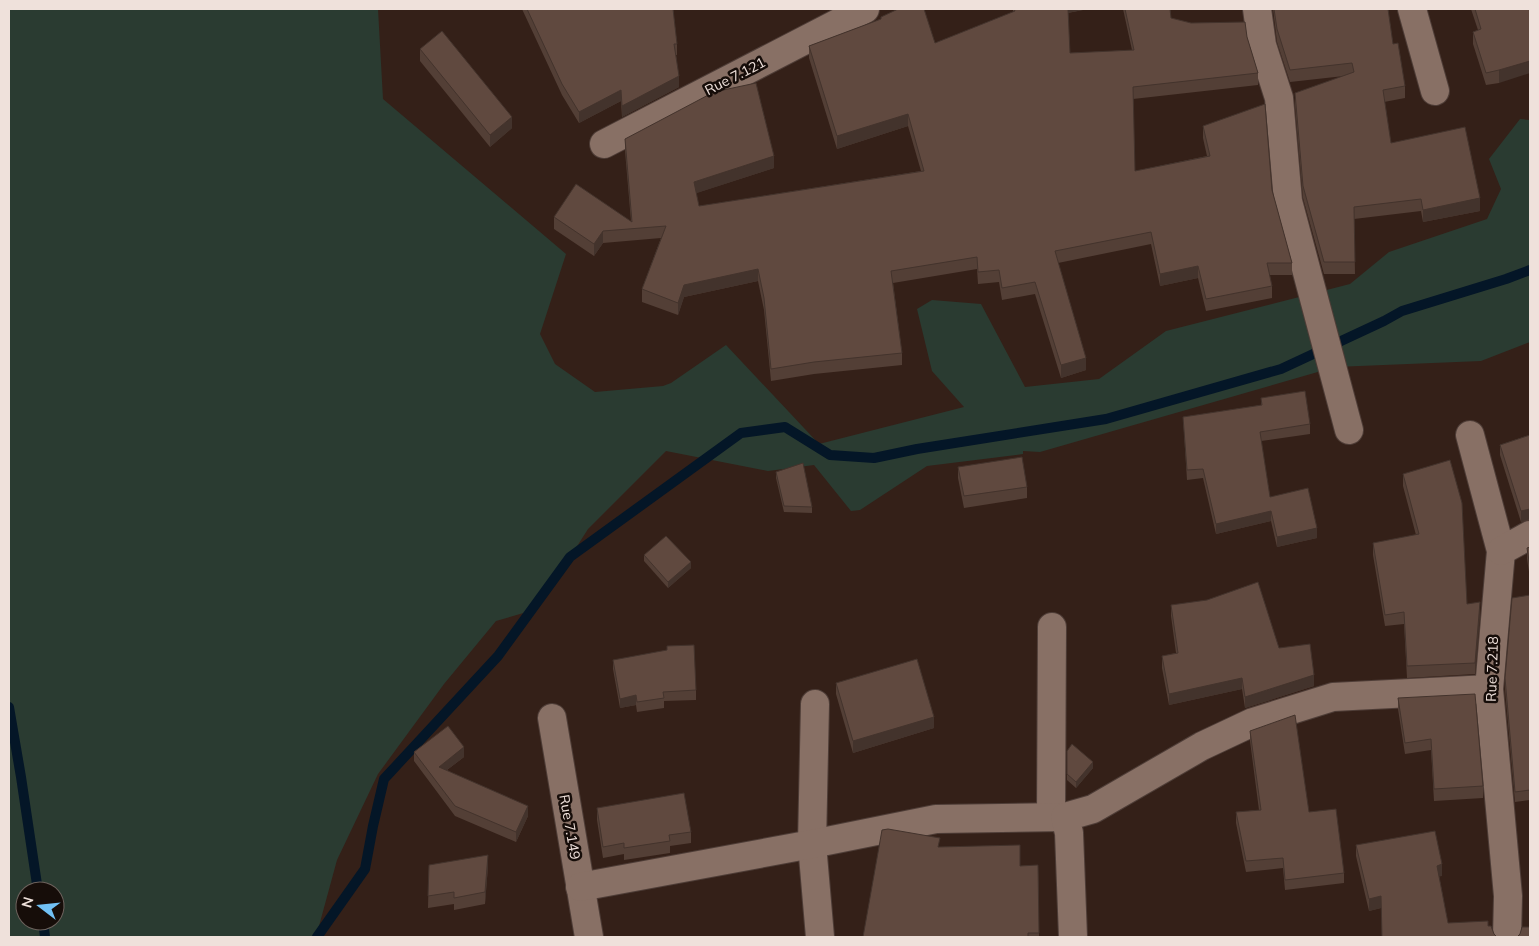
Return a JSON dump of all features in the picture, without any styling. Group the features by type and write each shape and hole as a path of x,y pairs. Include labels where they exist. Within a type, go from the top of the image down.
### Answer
{"street":[{"path":"1257,9 1262,45 1279,98 1288,201 1349,430"},
{"path":"1412,9 1435,91"},
{"name":"Rue 7.121","path":"604,144 860,10"},
{"name":"Rue 7.218","path":"1470,434 1500,551 1489,689 1508,896 1507,937"},
{"path":"1500,551 1530,535"},
{"path":"1052,626 1058,817 1069,833 1072,937"},
{"path":"580,887 936,819 1058,817 1093,809 1202,746 1262,719 1334,698 1489,689"},
{"path":"815,704 812,844 820,937"},
{"name":"Rue 7.149","path":"552,718 589,937"}],"green space":[{"path":"9,9 378,9 383,99 566,254 540,334 555,364 595,392 663,386 671,383 726,345 819,444 964,407 932,371 917,309 932,300 981,304 1025,387 1099,379 1166,331 1350,284 1389,252 1487,219 1501,189 1489,159 1520,119 1530,120 1530,342 1481,361 1335,367 1040,452 1023,451 1023,454 927,466 860,510 851,511 814,465 768,471 666,451 588,529 537,609 496,621 444,684 378,774 337,860 316,937 9,937"}],"building":[{"path":"527,9 673,9 677,44 674,44 679,76 622,106 621,90 579,112 562,84"},
{"path":"898,9 924,9 935,43 1015,11 1014,9 1068,9 1070,53 1134,50 1125,9 1170,9 1171,18 1191,23 1245,22 1247,37 1258,73 1133,87 1135,171 1210,156 1203,126 1265,104 1272,190 1292,263 1267,263 1272,286 1206,299 1198,266 1160,274 1151,232 1055,251 1086,358 1061,365 1035,282 1002,288 999,270 978,272 977,257 891,271 902,353 814,362 771,369 764,298 758,269 684,285 678,303 642,289 666,226 603,231 594,244 554,217 576,184 632,222 625,139 714,92 756,83 774,156 694,182 699,206 924,171 908,114 837,136 809,46 881,19 881,17"},
{"path":"1274,9 1388,9 1393,44 1398,43 1405,86 1383,90 1391,143 1465,127 1480,198 1423,210 1421,199 1354,207 1355,262 1324,262 1303,186 1295,93 1354,72 1352,63 1290,70 1277,29"},
{"path":"1475,9 1530,9 1530,61 1486,73 1473,32 1481,29"},
{"path":"442,31 512,117 490,135 420,49"},
{"path":"1305,391 1310,424 1260,432 1270,497 1308,488 1317,528 1277,537 1271,511 1216,524 1203,469 1187,470 1183,417 1262,405 1261,398"},
{"path":"1530,435 1530,509 1521,511 1500,445"},
{"path":"1022,457 1027,487 964,496 958,467"},
{"path":"1450,460 1462,503 1467,604 1480,602 1475,663 1407,666 1404,612 1385,615 1373,543 1419,534 1403,474"},
{"path":"803,463 812,507 784,506 776,472"},
{"path":"666,536 691,562 668,582 644,555"},
{"path":"1530,547 1530,568 1527,548"},
{"path":"1258,582 1279,648 1310,644 1314,675 1245,697 1242,678 1169,694 1162,656 1178,653 1171,605 1207,600"},
{"path":"1530,595 1530,790 1515,792 1505,678 1512,598"},
{"path":"694,645 696,690 663,692 664,698 637,702 636,695 620,699 613,660 667,650 667,646"},
{"path":"917,659 934,717 853,741 836,683"},
{"path":"1475,694 1483,786 1434,789 1431,739 1405,743 1398,698"},
{"path":"1295,715 1309,812 1336,809 1344,873 1285,880 1283,858 1246,861 1236,812 1261,810 1250,731"},
{"path":"448,726 464,747 439,767 528,806 516,832 455,806 414,752"},
{"path":"1072,744 1093,762 1076,782 1067,774 1067,751"},
{"path":"684,793 691,832 669,835 670,841 624,848 624,843 603,847 597,808"},
{"path":"888,829 940,838 938,847 1020,845 1020,866 1038,865 1039,933 1028,933 1028,937 863,937 882,830"},
{"path":"1435,831 1442,864 1437,866 1448,923 1488,921 1488,926 1491,926 1497,937 1382,937 1381,896 1369,899 1356,845"},
{"path":"488,855 485,892 454,898 454,892 428,896 429,865"},
{"path":"1522,927 1530,927 1530,937 1517,937"}],"waterway":[{"path":"317,937 365,869 384,779 498,656 570,557 741,433 785,427 830,455 874,458 917,449 1106,419 1281,369 1402,311 1530,270"},
{"path":"9,707 37,881"},
{"path":"44,931 45,937"}]}
